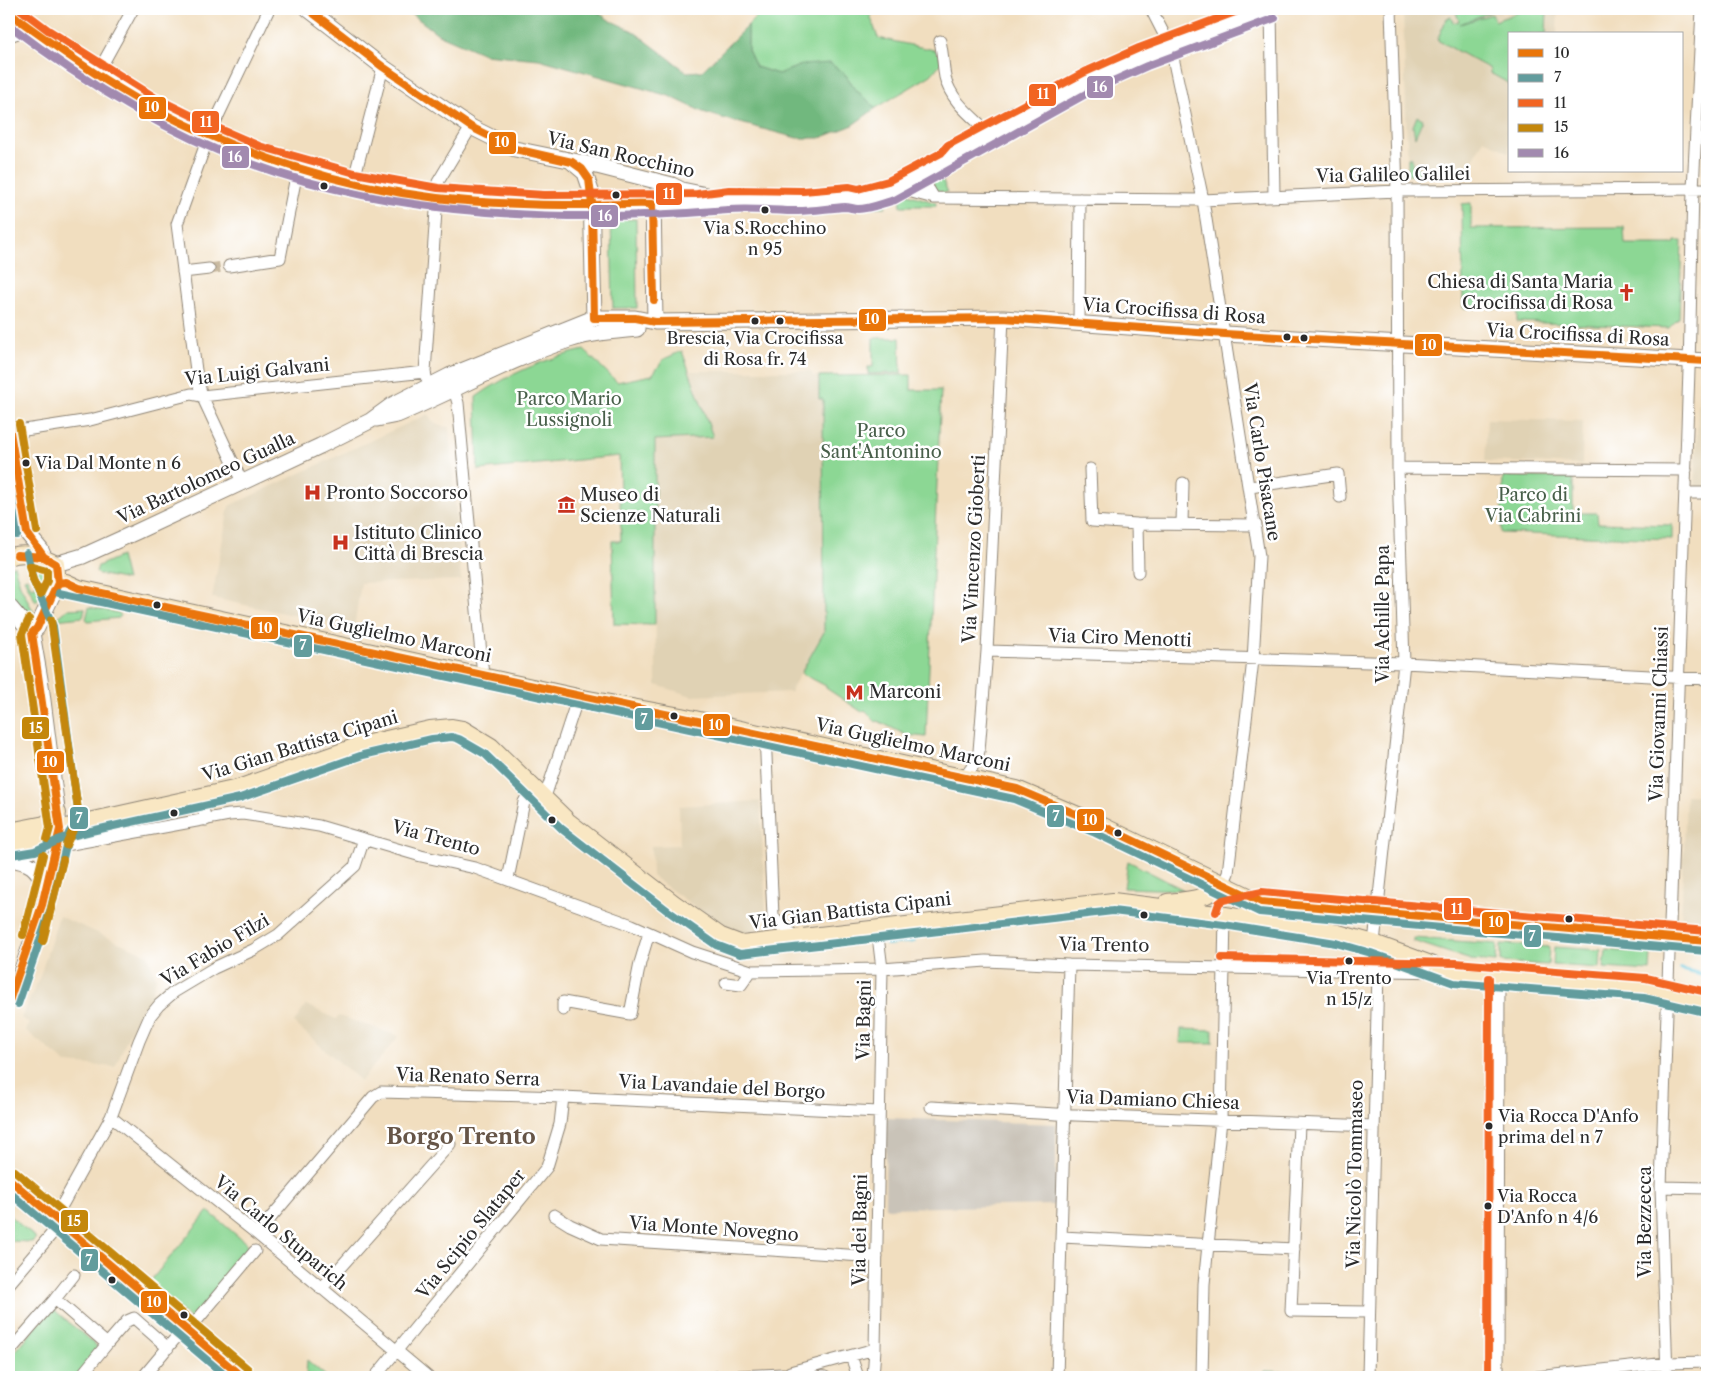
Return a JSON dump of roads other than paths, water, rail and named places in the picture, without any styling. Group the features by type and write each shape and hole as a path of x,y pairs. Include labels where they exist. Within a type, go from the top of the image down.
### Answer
{"main road":[{"path":"9,557 30,555 50,561 58,583"},
{"name":"Via Guglielmo Marconi","path":"58,583 66,582 79,588 578,697 765,734 1017,789 1096,823 1261,902"},
{"name":"Via Gian Battista Cipani","path":"60,829 200,798 238,788 360,745 430,729 452,726 477,736 544,800 674,903 721,936 742,944 1098,902 1146,905 1224,915"},
{"path":"9,831 45,824 58,813"},
{"path":"9,845 33,841 60,829"},
{"path":"1146,905 1200,897 1212,893 1223,885"},
{"path":"1224,915 1227,910 1261,902 1707,941"},
{"name":"Via Trento","path":"1224,915 1338,933 1374,942 1455,973 1499,978 1645,988 1707,1002"}],"street":[{"path":"97,74 133,9"},
{"path":"242,482 202,396 197,378 177,224 209,135 269,9"},
{"name":"Via San Rocchino","path":"308,9 383,67 471,126 514,149 608,169 672,185 682,190 729,200"},
{"name":"Via Carlo Pisacane","path":"1151,9 1171,48 1203,200 1256,525 1259,556 1253,660 1228,873 1223,885"},
{"path":"1271,9 1274,196"},
{"name":"Via San Rocchino","path":"9,13 97,74 149,106 209,135 256,154 353,183 437,198 528,205 592,205 698,204 729,200 803,201 850,197 858,199 892,190 947,161 953,154 1089,81 1143,57 1271,9"},
{"name":"Via Achille Papa","path":"1374,942 1404,663 1398,468 1398,191 1391,9"},
{"name":"Via Giovanni Chiassi","path":"1667,992 1690,361 1694,189 1703,92 1702,9"},
{"path":"9,34 18,31 33,31"},
{"path":"940,41 946,78 950,88 962,108 984,128 1014,111 1020,110 1023,116"},
{"path":"353,183 383,67"},
{"path":"430,386 438,182 471,126"},
{"name":"Via San Rocchino","path":"850,197 861,190 903,174 944,155 953,154"},
{"path":"572,162 582,168 589,179 592,205 594,318 578,338"},
{"path":"229,266 280,258 298,166"},
{"path":"926,173 928,188 934,198"},
{"name":"Via Galileo Galilei","path":"892,190 908,191 934,198 1203,200 1398,191 1707,189"},
{"path":"655,322 652,204 655,192 682,190"},
{"path":"1079,324 1080,199"},
{"path":"183,272 209,269"},
{"name":"Via Crocifissa di Rosa","path":"594,318 635,318 655,322 1003,318 1225,334 1707,361"},
{"name":"Via Bartolomeo Gualla","path":"452,383 594,318"},
{"name":"Via Vincenzo Gioberti","path":"965,777 975,763 978,751 987,651 1003,318"},
{"name":"Via Bartolomeo Gualla","path":"50,561 92,552 370,421 392,404 430,386 452,383 578,338 637,329 655,322"},
{"path":"452,383 458,403 483,676"},
{"name":"Via Luigi Galvani","path":"10,444 25,430 90,420 191,394 202,396 430,386"},
{"path":"9,426 10,444 27,533 50,561"},
{"path":"1090,468 1092,521 1137,524 1256,525"},
{"path":"1398,468 1686,470"},
{"path":"1250,487 1338,474 1340,497"},
{"path":"1182,524 1183,483"},
{"path":"1685,493 1707,493"},
{"path":"1137,524 1138,572"},
{"path":"32,633 37,628 58,583"},
{"path":"9,606 32,633 41,685 60,829 47,886 27,954 9,1001"},
{"name":"Via Ciro Menotti","path":"987,651 1404,663 1707,679"},
{"path":"544,800 578,697"},
{"path":"765,734 773,916 783,929 799,937"},
{"path":"508,878 524,802 532,788"},
{"path":"200,798 206,820"},
{"name":"Via Trento","path":"55,847 244,814 319,826 508,878 649,933 692,952 751,971 882,969 960,961 1455,973"},
{"name":"Via Fabio Filzi","path":"9,1284 58,1220 111,1117 150,1016 174,992 214,968 264,944 278,934 355,866 364,839"},
{"path":"9,859 29,863 36,868 47,886"},
{"path":"1202,1377 1204,1284 1221,1120 1224,915"},
{"name":"Via Bagni","path":"877,928 882,969 879,1112"},
{"path":"561,1004 630,1014 640,963 649,933"},
{"path":"1057,1377 1069,965"},
{"path":"726,983 741,985 751,971"},
{"name":"Via Nicolò Tommaseo","path":"1368,1377 1378,971"},
{"path":"1498,1377 1499,978"},
{"name":"Via Bezzecca","path":"1667,992 1661,1186 1662,1281 1667,1377"},
{"name":"Via Renato Serra","path":"257,1234 373,1097 381,1092 563,1097"},
{"name":"Via Lavandaie del Borgo","path":"563,1097 879,1112"},
{"name":"Via Scipio Slataper","path":"375,1377 547,1167 560,1124 563,1097"},
{"name":"Via Damiano Chiesa","path":"931,1106 1066,1115 1374,1126"},
{"name":"Via dei Bagni","path":"873,1377 879,1112"},
{"name":"Via Carlo Stuparich","path":"111,1117 257,1234 428,1377"},
{"path":"1299,1124 1291,1311 1369,1312"},
{"path":"321,1289 450,1144"},
{"path":"9,1179 242,1377"},
{"path":"1661,1186 1707,1188"},
{"name":"Via Monte Novegno","path":"554,1215 570,1226 601,1239 877,1257"},
{"path":"1062,1238 1294,1249"},
{"path":"143,1377 256,1251"},
{"path":"9,1352 74,1275"},
{"path":"55,1299 107,1344"},
{"path":"80,1377 127,1321 134,1318 168,1348"},
{"path":"782,1374 875,1348"},
{"path":"851,1356 858,1377"},
{"path":"1537,1377 1667,1363 1707,1362"},
{"path":"717,1377 782,1374 825,1377"}],"waterway":[{"path":"887,944 914,941"},
{"path":"1680,969 1703,975"}],"tunnel":[{"path":"209,269 229,266"}],"place":[{"name":"Via S.Rocchino n 95","path":"765,210"},
{"name":"Chiesa di Santa Maria Crocifissa di Rosa","path":"1627,292"},
{"name":"Brescia, Via Crocifissa di Rosa fr. 74","path":"755,321"},
{"name":"Via Dal Monte n 6","path":"26,463"},
{"name":"Pronto Soccorso","path":"312,493"},
{"name":"Museo di Scienze Naturali","path":"566,505"},
{"name":"Istituto Clinico Città di Brescia","path":"340,543"},
{"name":"Marconi","path":"855,692"},
{"name":"Via Trento n 15/z","path":"1349,961"},
{"name":"Via Rocca D'Anfo prima del n 7","path":"1489,1126"},
{"name":"Via Rocca D'Anfo n 4/6","path":"1488,1206"}],"district":[{"name":"Borgo Trento","path":"461,1136"}],"park label":[{"name":"Parco Mario Lussignoli","path":"569,409"},
{"name":"Parco Sant'Antonino","path":"881,441"},
{"name":"Parco di Via Cabrini","path":"1533,505"}]}
